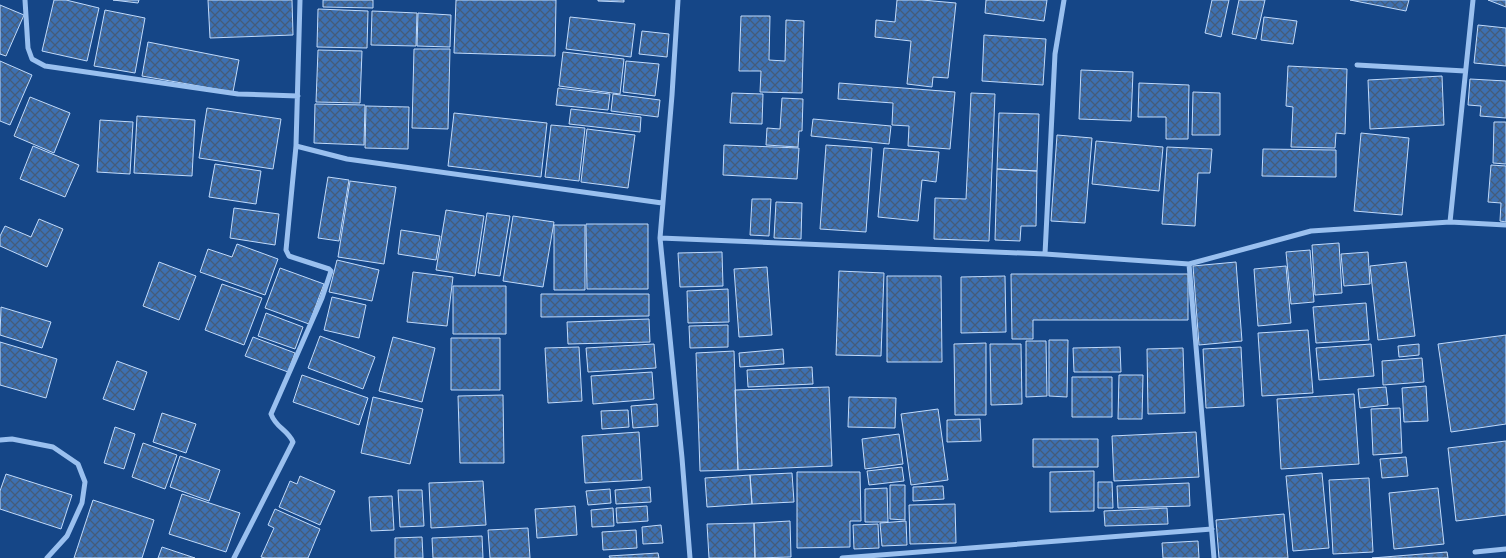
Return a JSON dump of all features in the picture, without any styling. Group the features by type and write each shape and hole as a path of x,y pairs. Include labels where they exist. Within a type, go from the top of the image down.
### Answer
{"street":[{"path":"25,0 28,48 32,59 45,66 238,94 298,96"},
{"path":"234,558 293,442 289,433 275,424 271,414 322,298 331,271 289,256 286,250 296,146 300,0"},
{"path":"678,0 660,238 690,558"},
{"path":"1045,254 1056,54 1064,0"},
{"path":"1450,222 1473,0"},
{"path":"1357,65 1465,71"},
{"path":"296,146 347,159 662,203"},
{"path":"660,238 1045,254 1189,264 1311,231 1450,222 1506,225"},
{"path":"1189,264 1214,558"},
{"path":"0,440 12,439 53,447 78,464 86,482 82,503 67,536 47,558"},
{"path":"842,558 1212,529"},
{"path":"1475,552 1506,549"}],"building":[{"path":"54,0 66,0 99,8 87,61 42,51"},
{"path":"113,0 139,0 138,3"},
{"path":"208,0 292,0 293,35 210,38"},
{"path":"323,0 373,0 373,8 323,7"},
{"path":"456,0 556,0 555,56 454,53"},
{"path":"624,0 624,2 598,1"},
{"path":"897,0 956,3 948,78 933,77 932,87 907,84 911,41 875,37 876,20 895,22"},
{"path":"986,0 1047,0 1044,21 985,13"},
{"path":"1212,0 1229,0 1221,37 1205,33"},
{"path":"1239,0 1265,0 1256,39 1232,34"},
{"path":"1350,0 1409,0 1406,11"},
{"path":"1488,0 1506,0 1506,7"},
{"path":"0,5 24,15 6,56 0,54"},
{"path":"318,9 368,11 367,48 317,47"},
{"path":"105,10 145,18 135,73 94,66"},
{"path":"372,11 417,13 416,46 371,45"},
{"path":"418,13 451,15 450,47 417,46"},
{"path":"741,16 770,16 769,60 785,61 786,20 804,21 802,93 760,92 761,71 739,71"},
{"path":"570,17 635,24 631,57 566,49"},
{"path":"1264,17 1297,21 1293,44 1261,40"},
{"path":"1478,25 1506,28 1506,66 1474,63"},
{"path":"642,31 669,34 667,57 639,54"},
{"path":"984,35 1046,39 1043,85 982,81"},
{"path":"148,42 239,60 233,92 142,76"},
{"path":"414,49 450,49 448,129 412,128"},
{"path":"318,50 362,51 360,103 316,102"},
{"path":"563,52 624,59 620,94 559,86"},
{"path":"0,61 32,75 10,125 0,121"},
{"path":"626,61 659,64 655,96 623,92"},
{"path":"1288,66 1347,69 1345,134 1336,133 1335,148 1291,147 1293,107 1286,106"},
{"path":"1081,70 1133,72 1131,121 1079,119"},
{"path":"1442,76 1444,125 1370,129 1368,80"},
{"path":"1470,79 1506,81 1506,118 1480,116 1481,106 1468,105"},
{"path":"839,83 955,92 950,149 908,146 909,126 892,125 893,103 838,99"},
{"path":"1139,83 1189,85 1188,139 1166,139 1166,117 1138,117"},
{"path":"558,88 610,94 608,110 556,105"},
{"path":"1193,92 1220,93 1220,135 1192,135"},
{"path":"732,93 763,94 762,124 730,123"},
{"path":"971,93 995,94 989,241 934,239 935,198 966,199"},
{"path":"613,94 660,100 658,117 611,111"},
{"path":"30,97 70,113 54,153 14,136"},
{"path":"782,98 803,99 802,131 799,131 798,147 766,145 767,128 780,129"},
{"path":"315,104 365,105 364,145 314,143"},
{"path":"366,106 409,107 408,149 365,148"},
{"path":"207,108 281,119 273,169 199,158"},
{"path":"571,109 641,117 640,132 569,124"},
{"path":"454,113 547,123 541,177 448,166"},
{"path":"999,113 1039,114 1037,171 997,169"},
{"path":"137,116 195,120 192,176 134,173"},
{"path":"813,119 891,126 889,144 811,136"},
{"path":"100,120 133,122 130,174 97,172"},
{"path":"1494,122 1506,122 1506,164 1493,163"},
{"path":"551,125 585,128 579,181 545,177"},
{"path":"587,129 635,135 628,188 581,182"},
{"path":"1361,133 1409,138 1402,215 1354,211"},
{"path":"1057,135 1092,138 1085,223 1051,221"},
{"path":"1096,141 1163,147 1159,191 1092,184"},
{"path":"724,145 799,148 797,179 723,175"},
{"path":"826,145 872,148 866,232 820,229"},
{"path":"33,146 79,165 65,197 20,179"},
{"path":"1167,147 1212,149 1210,173 1198,173 1195,226 1162,224"},
{"path":"884,148 939,152 936,182 922,180 918,221 878,217"},
{"path":"1263,149 1336,150 1336,177 1262,176"},
{"path":"215,164 261,171 256,204 209,197"},
{"path":"1491,165 1506,166 1506,222 1500,221 1501,203 1488,202"},
{"path":"997,169 1037,171 1036,226 1021,226 1020,241 995,240"},
{"path":"328,177 349,180 339,241 318,238"},
{"path":"350,181 396,187 384,264 338,257"},
{"path":"752,199 771,199 769,236 750,235"},
{"path":"776,202 802,203 801,239 774,238"},
{"path":"234,208 279,214 275,245 230,238"},
{"path":"446,210 484,216 475,276 436,270"},
{"path":"487,213 510,216 500,276 478,273"},
{"path":"513,216 554,222 543,287 503,281"},
{"path":"39,219 63,229 47,267 0,246 0,236 5,226 31,237"},
{"path":"586,224 648,224 648,289 587,289"},
{"path":"554,225 585,225 585,290 554,290"},
{"path":"401,230 440,236 436,260 398,254"},
{"path":"1339,243 1342,293 1315,295 1312,245"},
{"path":"237,244 278,259 265,295 200,272 208,249 232,257"},
{"path":"1310,250 1314,302 1291,304 1286,252"},
{"path":"722,252 723,286 680,287 678,253"},
{"path":"1368,252 1370,284 1344,286 1341,254"},
{"path":"337,260 379,270 372,301 329,292"},
{"path":"159,262 196,276 179,320 143,306"},
{"path":"1236,262 1242,341 1199,345 1193,266"},
{"path":"1406,262 1415,336 1378,340 1370,266"},
{"path":"1286,266 1291,323 1258,326 1254,269"},
{"path":"767,267 772,335 739,337 734,269"},
{"path":"280,268 324,284 309,324 265,308"},
{"path":"839,271 884,273 881,356 836,355"},
{"path":"413,272 453,277 447,326 407,322"},
{"path":"1011,274 1188,274 1188,320 1033,320 1033,339 1012,339"},
{"path":"887,276 941,276 942,362 887,362"},
{"path":"1005,276 1006,332 961,333 961,277"},
{"path":"222,284 262,298 244,345 205,330"},
{"path":"453,286 506,286 506,334 453,334"},
{"path":"728,289 729,322 688,323 687,291"},
{"path":"541,294 649,294 649,316 541,317"},
{"path":"332,297 366,305 359,338 324,330"},
{"path":"1366,303 1369,340 1316,343 1313,307"},
{"path":"1,307 51,322 42,348 0,335"},
{"path":"266,313 303,327 295,349 258,336"},
{"path":"649,319 650,342 568,344 567,322"},
{"path":"728,325 728,347 690,348 689,326"},
{"path":"1308,330 1313,393 1262,396 1258,333"},
{"path":"1506,335 1506,424 1451,432 1438,344"},
{"path":"320,336 375,357 363,389 308,368"},
{"path":"253,337 295,353 288,372 245,356"},
{"path":"393,337 435,348 422,402 379,391"},
{"path":"451,338 500,338 500,390 451,390"},
{"path":"1049,340 1068,340 1067,397 1049,396"},
{"path":"1026,341 1046,341 1047,396 1026,397"},
{"path":"0,342 57,359 46,398 0,385"},
{"path":"986,343 986,415 955,415 954,344"},
{"path":"654,344 656,368 588,372 586,348"},
{"path":"990,344 1021,344 1022,404 991,405"},
{"path":"1371,344 1374,376 1319,380 1316,348"},
{"path":"1419,344 1419,355 1399,357 1398,346"},
{"path":"579,347 582,401 548,403 545,348"},
{"path":"1120,347 1121,372 1074,372 1073,348"},
{"path":"1241,347 1244,406 1206,408 1203,349"},
{"path":"1183,348 1185,413 1148,414 1147,349"},
{"path":"783,349 784,364 740,367 739,353"},
{"path":"734,351 738,470 700,471 696,353"},
{"path":"1422,358 1424,382 1383,385 1382,361"},
{"path":"117,361 147,372 134,410 103,399"},
{"path":"812,367 813,384 748,387 747,370"},
{"path":"652,372 654,399 593,404 591,376"},
{"path":"302,375 368,398 359,425 293,402"},
{"path":"1119,375 1143,375 1142,419 1118,419"},
{"path":"1072,377 1112,377 1112,417 1072,417"},
{"path":"1426,386 1428,421 1404,422 1402,388"},
{"path":"829,387 832,466 738,470 735,390"},
{"path":"1386,387 1388,405 1360,408 1358,389"},
{"path":"1354,394 1359,464 1281,469 1277,399"},
{"path":"503,395 504,463 460,463 458,396"},
{"path":"373,397 423,409 410,464 361,453"},
{"path":"849,397 896,398 895,428 848,427"},
{"path":"657,404 658,426 633,428 631,406"},
{"path":"1400,408 1402,453 1373,455 1371,409"},
{"path":"938,409 948,480 911,485 901,414"},
{"path":"628,410 629,427 602,429 601,411"},
{"path":"162,413 196,424 186,453 153,442"},
{"path":"980,419 981,441 947,442 947,420"},
{"path":"115,427 135,434 124,469 104,463"},
{"path":"639,432 642,480 585,483 582,436"},
{"path":"1196,432 1199,477 1114,481 1112,436"},
{"path":"899,434 903,464 865,469 862,439"},
{"path":"1033,439 1098,439 1098,467 1033,467"},
{"path":"1506,441 1506,515 1456,521 1448,448"},
{"path":"143,443 177,455 165,489 132,477"},
{"path":"180,456 220,470 209,501 170,487"},
{"path":"1406,457 1408,476 1382,478 1380,459"},
{"path":"902,467 904,481 869,485 867,471"},
{"path":"1094,471 1094,511 1050,512 1050,472"},
{"path":"797,472 860,472 861,521 850,521 850,547 797,548"},
{"path":"792,473 794,502 752,504 750,475"},
{"path":"1322,473 1329,548 1293,551 1286,476"},
{"path":"6,474 72,495 61,529 0,509 0,491"},
{"path":"750,475 752,504 707,507 705,478"},
{"path":"300,476 335,491 320,525 279,507 290,481 297,484"},
{"path":"1369,478 1373,552 1333,554 1329,480"},
{"path":"483,481 486,525 431,528 429,483"},
{"path":"1098,482 1112,482 1113,508 1098,508"},
{"path":"1189,483 1190,506 1118,508 1117,486"},
{"path":"890,485 905,485 905,520 890,519"},
{"path":"943,486 944,499 913,501 913,487"},
{"path":"650,487 651,502 616,504 615,490"},
{"path":"887,488 888,522 865,522 865,489"},
{"path":"1438,488 1444,544 1394,549 1389,493"},
{"path":"610,489 611,503 588,505 586,491"},
{"path":"398,490 422,490 424,526 400,527"},
{"path":"182,494 240,513 226,552 169,534"},
{"path":"392,496 394,530 371,531 369,497"},
{"path":"93,500 154,520 142,558 74,558"},
{"path":"955,504 956,543 910,544 909,505"},
{"path":"575,506 577,535 537,538 535,509"},
{"path":"647,506 648,521 617,523 616,508"},
{"path":"613,508 614,526 592,527 591,510"},
{"path":"1167,508 1168,524 1105,526 1104,511"},
{"path":"275,509 320,529 308,558 261,557 274,528 268,525"},
{"path":"1284,514 1288,558 1219,558 1216,520"},
{"path":"790,521 791,557 755,558 754,523"},
{"path":"906,521 907,545 882,546 880,523"},
{"path":"754,523 755,558 709,558 707,524"},
{"path":"878,524 879,548 854,549 853,525"},
{"path":"661,525 663,543 643,544 642,527"},
{"path":"528,528 530,558 490,558 488,530"},
{"path":"636,530 637,548 603,550 602,532"},
{"path":"482,536 483,558 433,558 432,538"},
{"path":"422,537 423,558 395,558 395,538"},
{"path":"1198,541 1199,558 1163,558 1162,543"},
{"path":"162,547 195,558 158,558"},
{"path":"1447,552 1448,558 1372,558"},
{"path":"658,553 659,558 610,558 609,556"}]}
